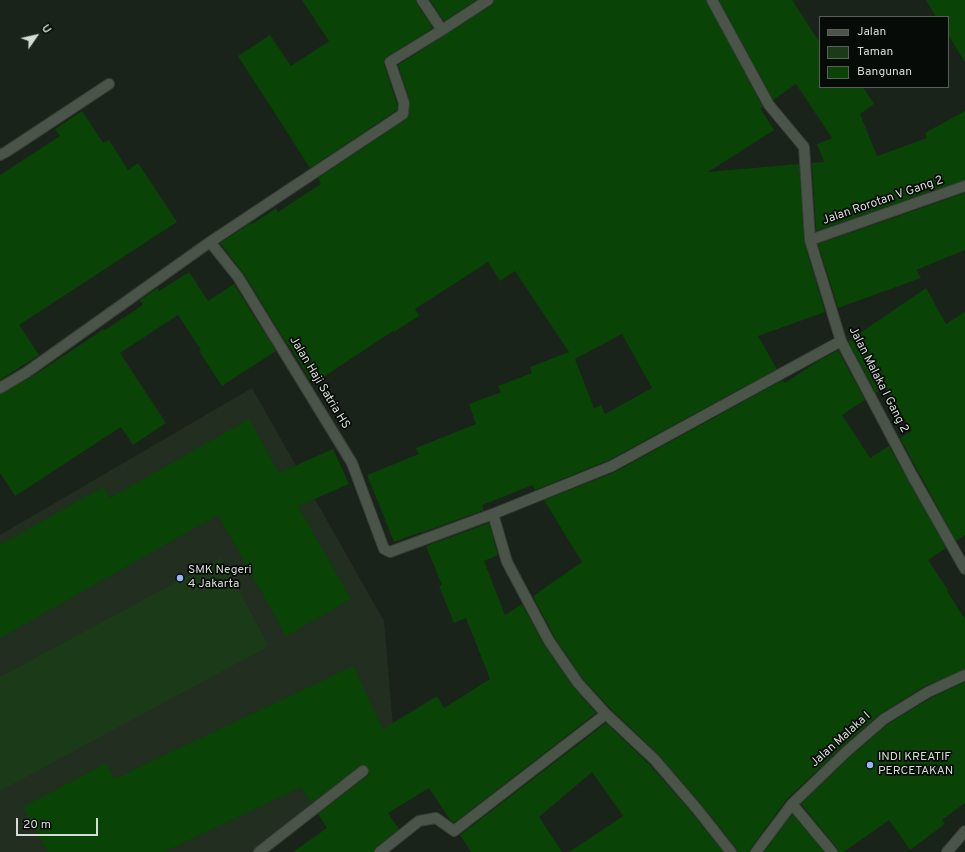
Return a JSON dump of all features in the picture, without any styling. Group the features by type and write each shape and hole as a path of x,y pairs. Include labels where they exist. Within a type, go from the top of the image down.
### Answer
{"street":[{"path":"422,0 442,30"},
{"path":"0,388 27,372 210,242 403,114 404,103 390,62 488,0"},
{"name":"Jalan Malaka I Gang 2","path":"712,0 769,105 804,147 810,240 842,341 913,477 965,569"},
{"path":"0,155 109,84"},
{"name":"Jalan Rorotan V Gang 2","path":"810,240 965,186"},
{"name":"Jalan Haji Satria HS","path":"210,242 238,277 352,463 384,550 390,552 492,514"},
{"path":"731,852 697,809 654,759 606,714 578,683 549,641 507,562 492,514 612,466 842,341"},
{"name":"Jalan Malaka I","path":"756,852 792,804 846,752 884,719 928,692 965,675"},
{"path":"380,852 418,821 436,818 454,831 606,714"},
{"path":"259,852 363,771"},
{"path":"792,804 832,852"},
{"path":"947,852 965,831"}],"shaded area":[{"name":"SMK Negeri 4 Jakarta","path":"252,388 384,621 395,750 266,852 0,852 0,535"}],"green space":[{"path":"221,558 269,646 0,791 0,677"}],"building":[{"path":"302,0 416,0 417,4 433,28 384,59 384,64 397,104 397,110 310,168 238,56 270,35 291,66 329,41"},
{"path":"430,0 476,0 444,21"},
{"path":"494,0 706,0 763,107 760,108 774,130 708,172 799,164 804,241 825,312 758,336 777,369 609,460 535,490 533,485 482,505 484,510 394,542 367,475 419,454 416,448 476,424 469,404 501,392 498,386 532,373 530,367 569,352 515,271 500,281 488,262 415,309 419,316 394,332 393,331 313,384 244,274 220,243 276,208 278,212 321,184 318,178 407,119 409,115 410,101 398,65 492,5","holes":["622,334 652,388 605,414 601,405 594,408 575,359"]},
{"path":"719,0 792,0 819,41 819,88 864,88 874,104 860,114 877,156 927,138 925,133 965,111 965,180 816,231 812,163 824,162 817,144 832,138 796,84 773,100"},
{"path":"926,0 965,0 965,62 949,37 949,16 935,16"},
{"path":"82,111 103,143 109,140 128,170 138,163 177,222 19,325 39,355 0,380 0,175 60,136 55,129"},
{"path":"965,193 965,250 916,270 921,278 838,308 818,244"},
{"path":"189,272 208,301 234,284 276,351 222,386 178,315 120,353 166,423 133,445 121,427 15,496 0,473 0,394 30,378 143,305 140,300 157,288 159,291"},
{"path":"926,288 946,324 965,312 965,535 956,541 900,438 912,431 885,387 876,393 848,341"},
{"path":"838,350 865,400 842,415 870,458 889,446 946,548 928,560 965,619 965,669 925,686 880,714 842,747 787,799 751,848 750,852 737,852 736,848 702,805 659,755 611,709 583,679 555,638 533,596 582,562 544,500 615,472 783,380 785,383 818,361"},
{"path":"249,419 279,473 333,449 349,484 298,506 351,599 286,636 218,515 0,638 0,545 103,487 110,498"},
{"path":"489,523 498,555 484,561 505,615 522,604 544,645 573,687 596,713 454,823 450,820 429,788 388,813 399,829 376,847 374,852 293,852 327,828 318,814 367,776 369,773 368,767 362,765 311,803 301,787 164,852 48,852 23,807 106,763 114,779 353,666 383,729 437,696 444,708 490,679 466,618 454,623 439,586 442,585 426,546"},
{"path":"965,682 965,803 942,820 945,824 910,850 889,820 844,852 838,852 837,848 801,804 850,757 888,724 931,698"},
{"path":"606,723 649,764 692,813 723,852 569,852 623,816 592,772 539,817 562,852 471,852 460,835"},
{"path":"792,814 824,852 764,852"}],"place":[{"name":"SMK Negeri 4 Jakarta","path":"180,578"},
{"name":"INDI KREATIF PERCETAKAN","path":"870,765"}]}
